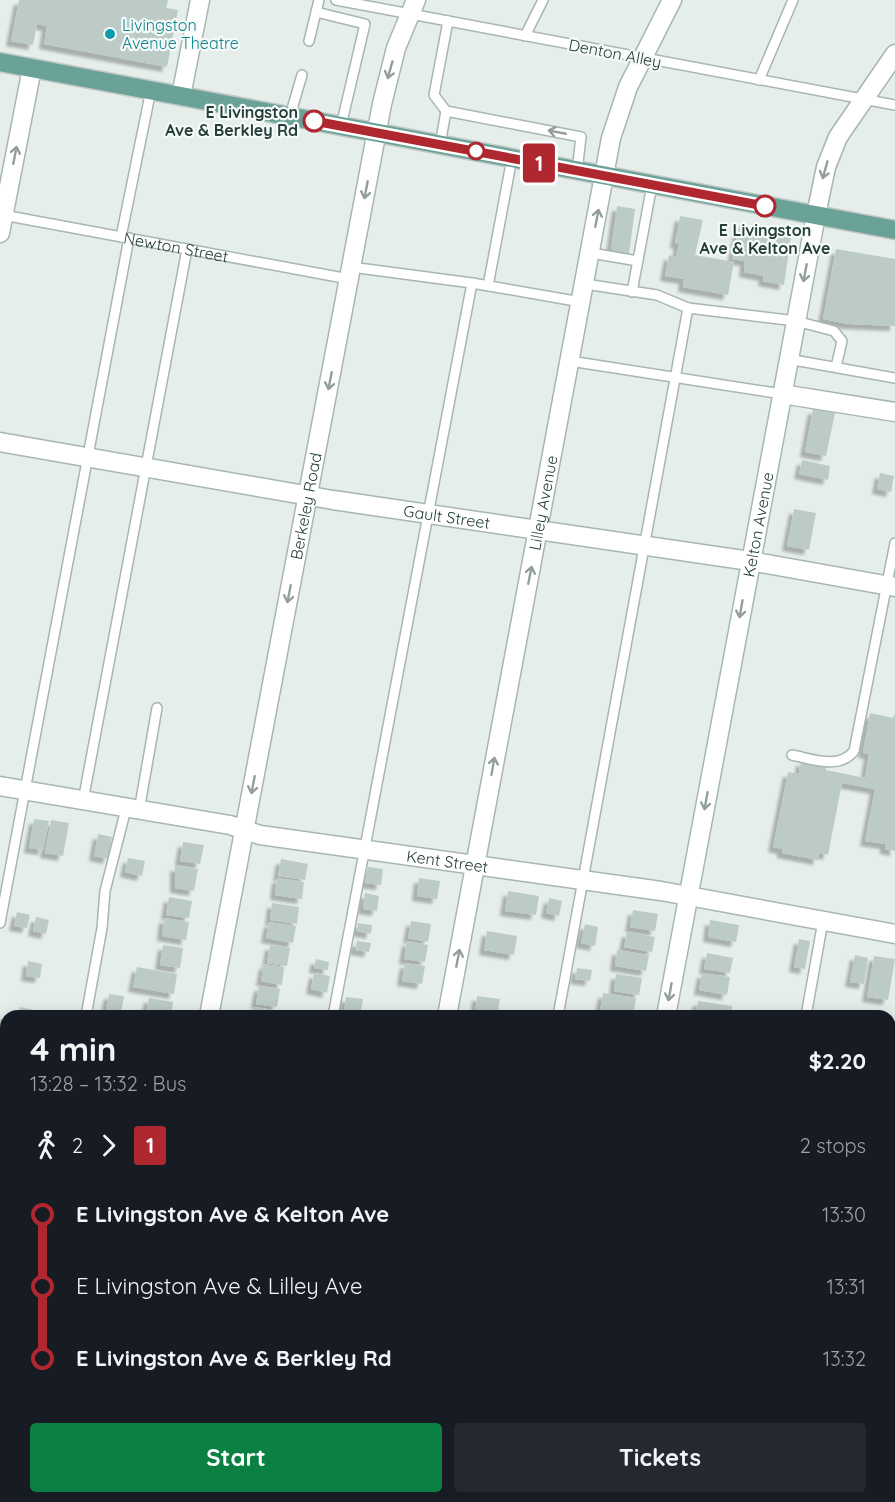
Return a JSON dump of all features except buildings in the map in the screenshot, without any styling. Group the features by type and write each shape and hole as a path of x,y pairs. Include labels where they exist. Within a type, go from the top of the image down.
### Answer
{"main road":[{"path":"0,62 895,230"}],"street":[{"path":"181,96 200,0"},
{"name":"Lilley Avenue","path":"448,1010 611,138 621,104 641,59 672,0"},
{"name":"Berkeley Road","path":"210,1010 388,75 412,7"},
{"name":"Kelton Avenue","path":"667,1010 788,359 816,215 831,152 843,126 895,54"},
{"path":"2,224 4,186 32,68"},
{"path":"782,394 895,412"},
{"name":"Gault Street","path":"0,441 308,496 750,561 891,586"},
{"name":"Kent Street","path":"0,786 83,802 230,825 260,835 688,896 895,934"}],"lane":[{"path":"309,41 319,0"},
{"name":"Denton Alley","path":"336,0 370,7 412,7 448,21 895,105"},
{"path":"525,36 543,0"},
{"path":"759,81 793,0"},
{"path":"341,126 370,7"},
{"path":"316,12 365,24"},
{"path":"448,21 434,95 447,111 581,137 577,171"},
{"path":"290,116 302,75"},
{"path":"0,923 87,457 151,90"},
{"path":"440,144 447,111"},
{"path":"488,286 512,158"},
{"path":"632,292 652,185"},
{"name":"Newton Street","path":"2,224 125,237 187,249 350,273 583,293 632,292 657,295 688,308 796,321 834,331 842,341 836,367"},
{"path":"83,802 187,249"},
{"path":"591,253 638,261"},
{"path":"334,1010 472,283"},
{"path":"559,1010 688,308"},
{"path":"788,359 895,378"},
{"path":"570,362 782,394"},
{"path":"792,755 836,762 849,757 854,751 891,586 895,543"},
{"path":"87,1010 102,928 105,891 132,810 157,708"},
{"path":"807,1010 823,921"}],"bus line":[{"name":"1","path":"314,121 765,206"}],"place":[{"name":"Livingston Avenue Theatre","path":"110,34"},
{"name":"E Livingston Ave & Berkley Rd","path":"314,121"},
{"name":"E Livingston Ave & Kelton Ave","path":"765,206"}]}
